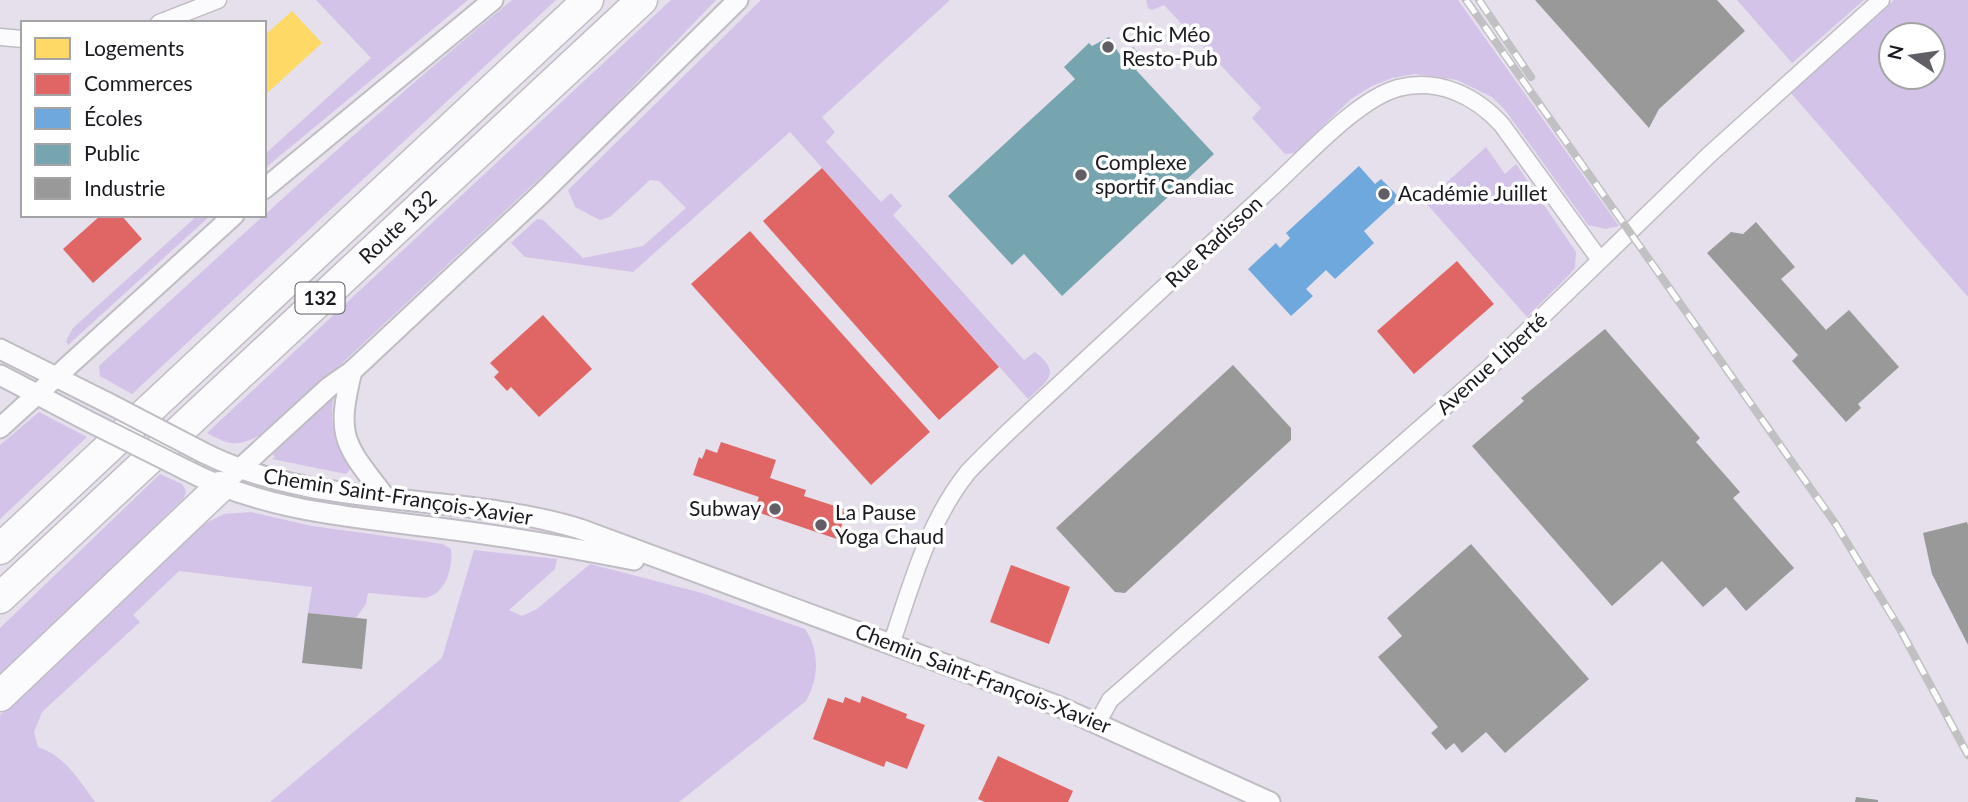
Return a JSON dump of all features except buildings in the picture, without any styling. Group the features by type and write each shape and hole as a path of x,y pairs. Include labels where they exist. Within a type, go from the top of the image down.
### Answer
{"highway":[{"name":"Route 132","path":"0,549 588,0"},
{"name":"Route 132","path":"0,598 76,524 642,0"},
{"path":"0,696 230,478"}],"street":[{"path":"164,21 218,0"},
{"path":"266,187 493,0"},
{"path":"230,478 329,387 352,371 548,188 738,0"},
{"name":"Avenue Liberté","path":"1098,722 1110,700 1489,368 1709,155 1881,0"},
{"path":"0,37 21,39"},
{"name":"Rue Radisson","path":"892,642 930,535 947,501 968,472 1369,101 1398,88 1426,86 1449,89 1483,106 1502,125 1600,260"},
{"path":"0,428 35,393 232,217"},
{"name":"Chemin Saint-François-Xavier","path":"0,349 204,453 230,478 294,508 563,547 689,572"},
{"path":"352,371 343,406 344,435 354,457 385,497"},
{"name":"Chemin Saint-François-Xavier","path":"0,375 186,470 557,523 892,642 1098,722 1270,802"}],"shaded area":[{"path":"316,0 468,0 266,167 266,153 371,58"},
{"path":"512,0 556,0 132,394 100,376 99,366 459,44"},
{"path":"671,0 716,0 585,136 261,439 258,436 244,442 232,443 207,433"},
{"path":"761,0 950,0 822,117 835,132 826,142 881,202 891,193 902,206 893,215 1024,360 1035,352 1043,359 1050,371 1049,376 1028,399 790,132 633,272 525,257 511,243 537,219 543,220 583,258 643,246 686,208 659,181 650,180 610,217 600,220 575,207 568,190"},
{"path":"1146,0 1458,0 1619,226 1606,229 1588,225 1505,110 1492,97 1457,80 1415,74 1392,78 1372,86 1351,99 1295,153 1285,154 1252,118 1261,108 1164,5 1152,10 1148,8"},
{"path":"1737,0 1864,0 1792,63"},
{"path":"1894,0 1968,0 1968,297 1791,93"},
{"path":"1486,147 1505,174 1516,164 1576,252 1575,268 1527,317 1425,202"},
{"path":"196,217 209,217 68,345 66,341 73,328"},
{"path":"334,395 333,424 340,451 350,469 346,474 272,459 275,457 270,451"},
{"path":"39,412 87,437 0,519 0,445"},
{"path":"160,474 182,484 186,491 184,498 0,677 0,628"},
{"path":"251,512 312,526 443,544 451,549 449,572 443,586 432,596 424,598 368,593 366,604 356,618 308,613 312,587 179,571 133,615 140,622 42,712 34,732 38,747 64,763 95,802 0,802 0,715 204,524 224,514"},
{"path":"474,550 557,559 555,569 509,610 522,616 537,609 590,564 702,593 805,629 813,646 816,665 810,692 806,701 679,802 270,802 442,658"}],"railway":[{"path":"1466,0 1835,523 1900,629 1968,755"},
{"path":"1479,0 1531,77"}],"place":[{"name":"Chic Méo Resto-Pub","path":"1108,47"},
{"name":"Complexe sportif Candiac","path":"1081,175"},
{"name":"Académie Juillet","path":"1384,194"},
{"name":"Subway","path":"775,509"},
{"name":"La Pause Yoga Chaud","path":"821,525"}]}
